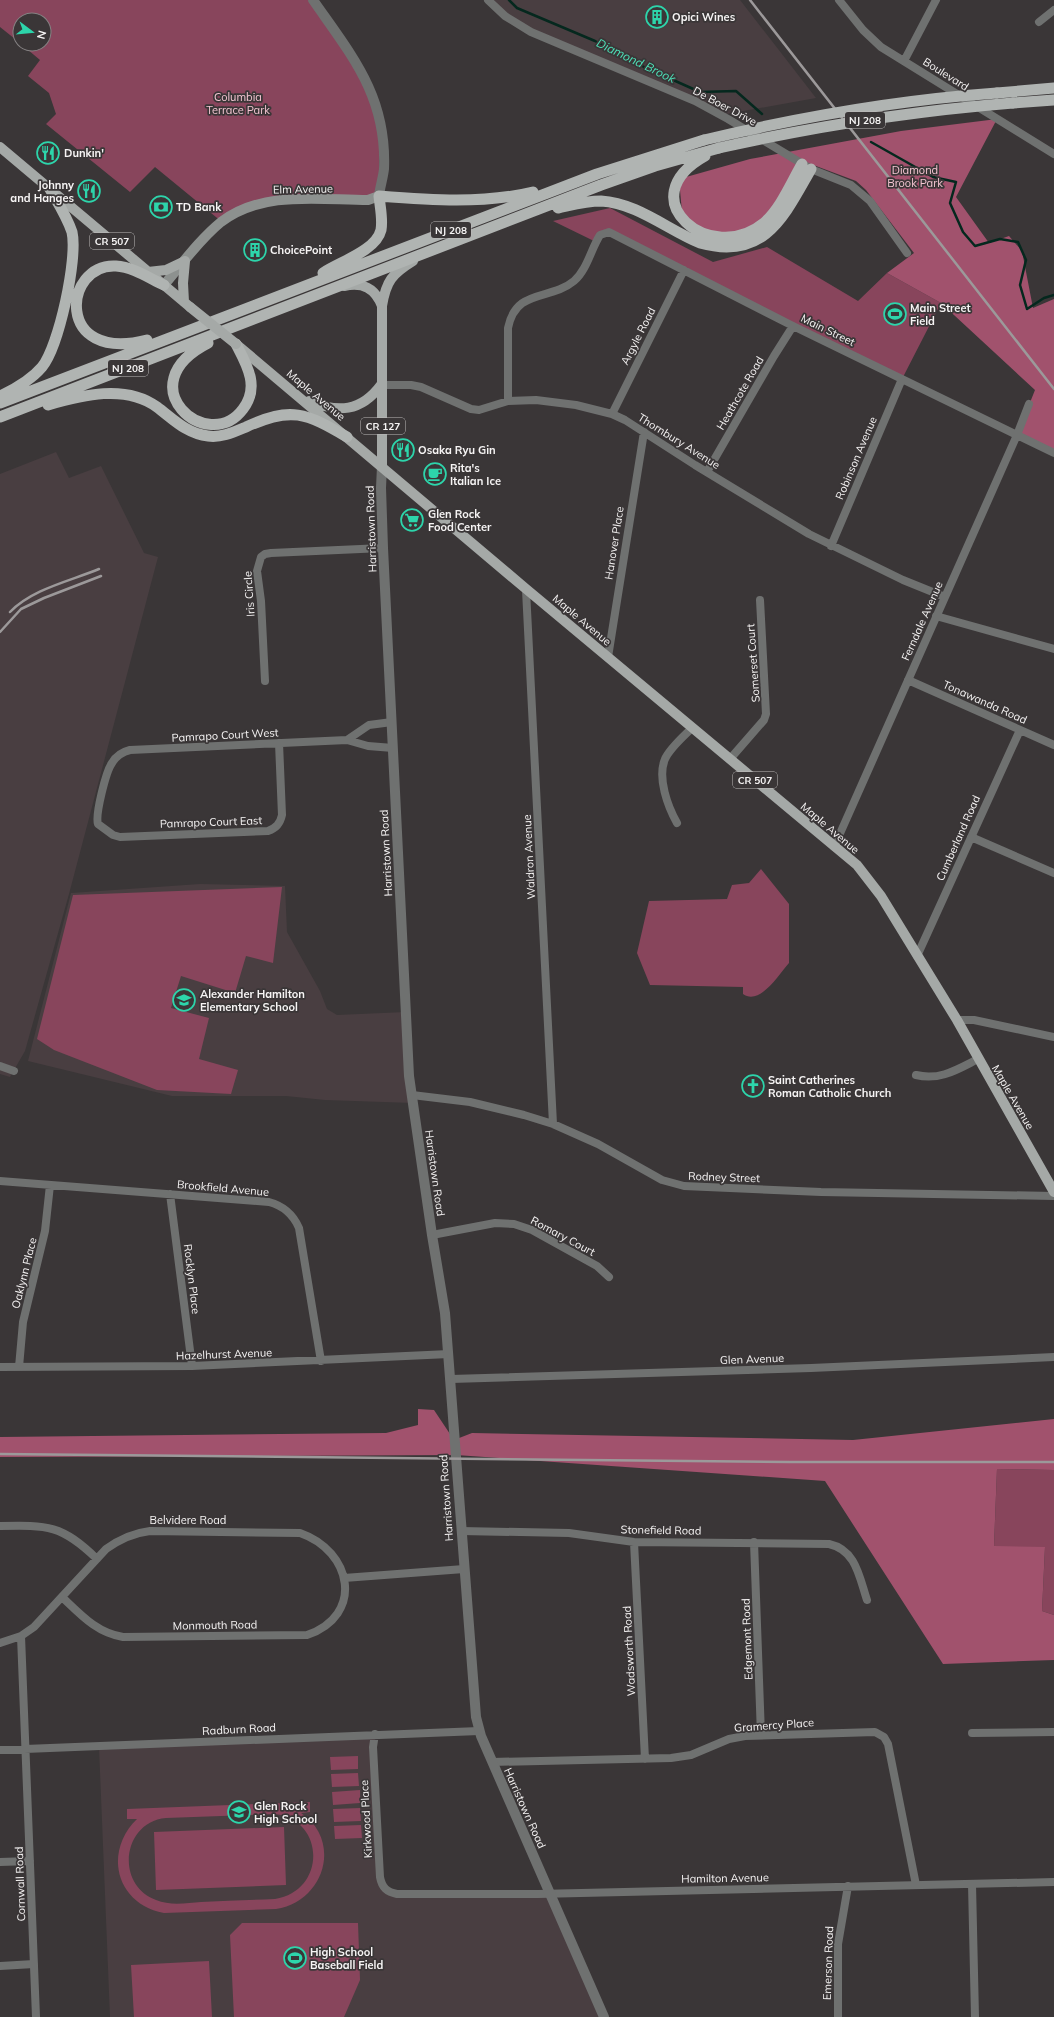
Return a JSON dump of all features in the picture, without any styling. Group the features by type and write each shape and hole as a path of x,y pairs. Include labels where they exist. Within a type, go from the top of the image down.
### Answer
{"highway":[{"name":"NJ 208","path":"0,403 597,174 704,140 774,124 922,100 1054,88"},
{"name":"NJ 208","path":"0,418 635,173 719,148 872,119 951,109 1054,100"},
{"path":"719,148 688,166 680,176 674,190 674,200 682,219 696,230 712,236 739,235 763,223 776,209 807,166"},
{"path":"511,220 576,204 600,201 612,202 634,210 700,244 720,247 742,245 761,237 777,224 807,166"},
{"path":"304,286 376,241 381,228 379,196 407,199 495,199 522,194 597,174"},
{"path":"0,396 22,384 41,368 54,347 57,335 72,266 73,243 72,232 50,189"},
{"path":"164,285 126,268 109,266 100,269 85,280 80,288 77,297 78,316 81,325 94,338 102,343 120,345 154,339 228,315"},
{"path":"236,344 251,377 248,403 235,416 220,424 211,424 194,420 180,408 175,400 173,389 176,370 189,354 198,348 256,319"},
{"path":"0,418 78,398 118,394 147,400 179,424 199,435 222,436 276,415 295,414 314,419 347,437"}],"main road":[{"name":"Maple Avenue","path":"0,147 382,466 526,590 857,865 881,896 957,1020 1054,1192"},
{"name":"Elm Avenue","path":"164,285 218,225 234,214 248,207 275,200 368,200 379,196"},
{"name":"Harristown Road","path":"382,466 381,385 382,306 384,294 390,278 396,272 425,253"},
{"path":"148,272 166,270 185,261"},
{"path":"185,261 183,283 187,304"},
{"path":"339,287 356,284 370,288 376,293 382,306"},
{"path":"301,398 327,407 344,408 362,404 369,399 381,385"}],"street":[{"path":"313,0 356,61 373,95 381,124 384,152 384,170 379,196"},
{"name":"De Boer Drive","path":"488,0 505,16 530,32 695,101 807,166 851,185 864,194 907,253"},
{"name":"Boulevard","path":"839,0 872,40 1054,154"},
{"path":"904,61 936,0"},
{"path":"1039,22 1054,10"},
{"name":"Main Street","path":"508,401 508,328 511,316 520,303 575,280 600,235 604,233 614,233 793,326 1054,453"},
{"name":"Argyle Road","path":"612,414 684,270"},
{"name":"Heathcote Road","path":"707,472 793,326"},
{"name":"Robinson Avenue","path":"832,546 902,379"},
{"name":"Thornbury Avenue","path":"381,385 411,385 421,387 471,409 479,410 508,401 536,400 556,402 612,414 644,432 808,534 903,580 945,597"},
{"name":"Ferndale Avenue","path":"834,846 1017,436 1028,404"},
{"name":"Hanover Place","path":"608,657 644,432"},
{"name":"Harristown Road","path":"382,466 381,488 383,548 406,1033 412,1095 445,1313 474,1703 479,1731 604,2017"},
{"name":"Iris Circle","path":"265,681 261,601 257,571 261,558 265,554 271,553 383,548"},
{"name":"Waldron Avenue","path":"526,590 553,1124"},
{"name":"Somerset Court","path":"730,759 764,720 766,714 760,600"},
{"path":"936,616 1054,649"},
{"name":"Tonawanda Road","path":"908,680 1054,744"},
{"path":"347,740 369,725 392,722"},
{"path":"677,824 669,809 664,783 664,764 666,758 692,728"},
{"name":"Cumberland Road","path":"917,956 1020,730"},
{"path":"347,740 368,746 393,748"},
{"name":"Pamrapo Court West","path":"97,813 110,765 117,756 123,752 130,750 347,740"},
{"name":"Pamrapo Court East","path":"97,813 98,824 102,828 120,837 268,831 278,825 282,815 279,743"},
{"path":"971,837 1054,873"},
{"path":"957,1020 974,1020 1054,1037"},
{"path":"916,1075 940,1076 951,1073 978,1059"},
{"path":"0,1066 14,1071"},
{"name":"Rodney Street","path":"412,1095 470,1102 524,1114 553,1124 598,1144 662,1180 684,1186 693,1185 821,1192 1054,1196"},
{"name":"Brookfield Avenue","path":"0,1181 268,1202 284,1208 299,1228 321,1361"},
{"name":"Oaklynn Place","path":"18,1367 23,1322 45,1231 50,1185"},
{"name":"Rocklyn Place","path":"170,1194 192,1366"},
{"name":"Romary Court","path":"432,1235 495,1223 514,1224 532,1230 598,1266 609,1277"},
{"name":"Hazelhurst Avenue","path":"0,1367 192,1366 448,1354"},
{"name":"Glen Avenue","path":"451,1379 811,1368 1054,1357"},
{"path":"0,1526 37,1526 54,1529 75,1539 97,1559"},
{"name":"Belvidere Road","path":"0,1643 21,1636 34,1627 97,1559 116,1542 139,1532 289,1531 310,1537 328,1548 341,1567 344,1578"},
{"name":"Stonefield Road","path":"461,1531 569,1533 634,1542 754,1542 837,1545 844,1549 854,1561 867,1600"},
{"name":"Wadsworth Road","path":"634,1542 645,1759"},
{"name":"Edgemont Road","path":"754,1542 761,1735"},
{"path":"344,1578 464,1570"},
{"name":"Monmouth Road","path":"62,1597 94,1627 112,1636 307,1635 324,1627 337,1614 345,1595 344,1578"},
{"path":"21,1636 27,1749"},
{"name":"Radburn Road","path":"0,1750 479,1731"},
{"name":"Gramercy Place","path":"492,1762 671,1758 691,1755 729,1739 761,1735 875,1732 884,1737 888,1744 916,1885"},
{"path":"972,1733 1054,1732"},
{"name":"Kirkwood Place","path":"375,1734 373,1747 380,1878 384,1888 389,1892 397,1894"},
{"name":"Cornwall Road","path":"27,1749 36,2017"},
{"path":"0,1862 30,1861"},
{"name":"Hamilton Avenue","path":"397,1894 550,1893 1054,1882"},
{"path":"972,1884 975,2017"},
{"name":"Emerson Road","path":"838,2017 838,1944 848,1886"},
{"path":"0,1966 34,1964"}],"shaded area":[{"path":"488,0 740,0 816,98 721,115 544,38"},
{"path":"56,452 69,478 101,466 144,553 158,557 69,894 25,1051 10,1077 0,1074 0,474"},
{"name":"Alexander Hamilton Elementary School","path":"200,884 285,886 287,932 320,991 327,1009 337,1015 406,1012 413,1103 325,1100 286,1096 172,1096 28,1061 71,893"},
{"name":"Glen Rock High School","path":"375,1734 380,1877 389,1892 550,1893 604,2017 110,2017 99,1747"}],"green space":[{"name":"Columbia Terrace Park","path":"0,0 313,0 356,61 380,118 379,196 275,200 222,222 155,167 130,192 46,124 56,114 49,93 28,76 40,60 30,52 52,52 52,12 12,12 12,37 0,27"},
{"name":"Diamond Brook Park","path":"997,119 956,197 989,243 1009,236 1022,251 1033,308 1054,299 1054,453 1017,435 1035,390 941,303 887,273 914,253 866,190 856,181 808,163 783,209 730,240 683,223 679,179 750,159 901,131"},
{"path":"610,208 713,262 767,247 858,301 887,273 941,303 902,379 614,233 594,241 553,221"},
{"path":"761,869 789,904 789,963 775,981 756,996 749,997 743,994 743,987 650,985 637,953 649,901 727,899 732,885 749,883"},
{"path":"282,887 273,963 246,956 235,993 181,976 171,1008 209,1018 199,1059 238,1070 231,1094 157,1090 54,1050 37,1039 73,895"},
{"path":"418,1409 434,1410 454,1440 472,1433 853,1440 1054,1419 1054,1470 997,1469 994,1546 1045,1547 1042,1611 1054,1615 1054,1660 943,1664 825,1481 456,1455 0,1457 0,1437 386,1433 418,1425"},
{"path":"997,1469 1054,1470 1054,1615 1042,1611 1045,1548 994,1547"},
{"path":"358,1756 358,1769 331,1770 330,1757"},
{"path":"358,1773 359,1786 332,1787 331,1774"},
{"path":"360,1790 360,1803 333,1805 332,1792"},
{"path":"310,1802 310,1812 301,1813 314,1825 322,1839 324,1854 322,1869 316,1883 306,1895 293,1904 276,1909 164,1913 148,1908 135,1899 125,1888 120,1875 118,1861 120,1846 126,1832 137,1819 127,1819 127,1809","holes":["275,1814 292,1819 304,1829 311,1841 313,1856 311,1870 304,1883 292,1893 275,1899 178,1904 156,1900 143,1892 134,1881 130,1869 129,1855 133,1842 140,1830 151,1822 166,1818"]},
{"path":"360,1808 361,1821 334,1822 333,1809"},
{"path":"361,1825 362,1838 335,1839 334,1826"},
{"path":"284,1827 286,1885 156,1890 154,1832"},
{"name":"High School Baseball Field","path":"242,1923 358,1923 360,1980 344,2017 234,2017 230,1935"},
{"path":"209,1961 212,2017 134,2017 131,1965"}],"waterway":[{"name":"Diamond Brook","path":"509,0 517,8 595,41 644,67 700,92 736,91 762,114"},
{"name":"Diamond Brook","path":"871,142 933,177 956,182 950,203 963,232 975,246 1000,239 1018,242 1026,260 1020,285 1027,309 1044,298 1054,295"}],"railway":[{"path":"750,0 1054,389"},
{"path":"10,612 19,604 40,591 99,569"},
{"path":"0,632 21,609 44,598 101,576"},
{"path":"0,1454 790,1462 1054,1462"}],"place":[{"name":"Opici Wines","path":"657,17"},
{"name":"Dunkin'","path":"48,153"},
{"name":"Johnny and Hanges","path":"89,191"},
{"name":"TD Bank","path":"161,207"},
{"name":"ChoicePoint","path":"255,250"},
{"name":"Main Street Field","path":"895,314"},
{"name":"Osaka Ryu Gin","path":"403,450"},
{"name":"Rita's Italian Ice","path":"435,474"},
{"name":"Glen Rock Food Center","path":"412,520"},
{"name":"Alexander Hamilton Elementary School","path":"184,1000"},
{"name":"Saint Catherines Roman Catholic Church","path":"753,1086"},
{"name":"Glen Rock High School","path":"239,1812"},
{"name":"High School Baseball Field","path":"295,1958"}]}
